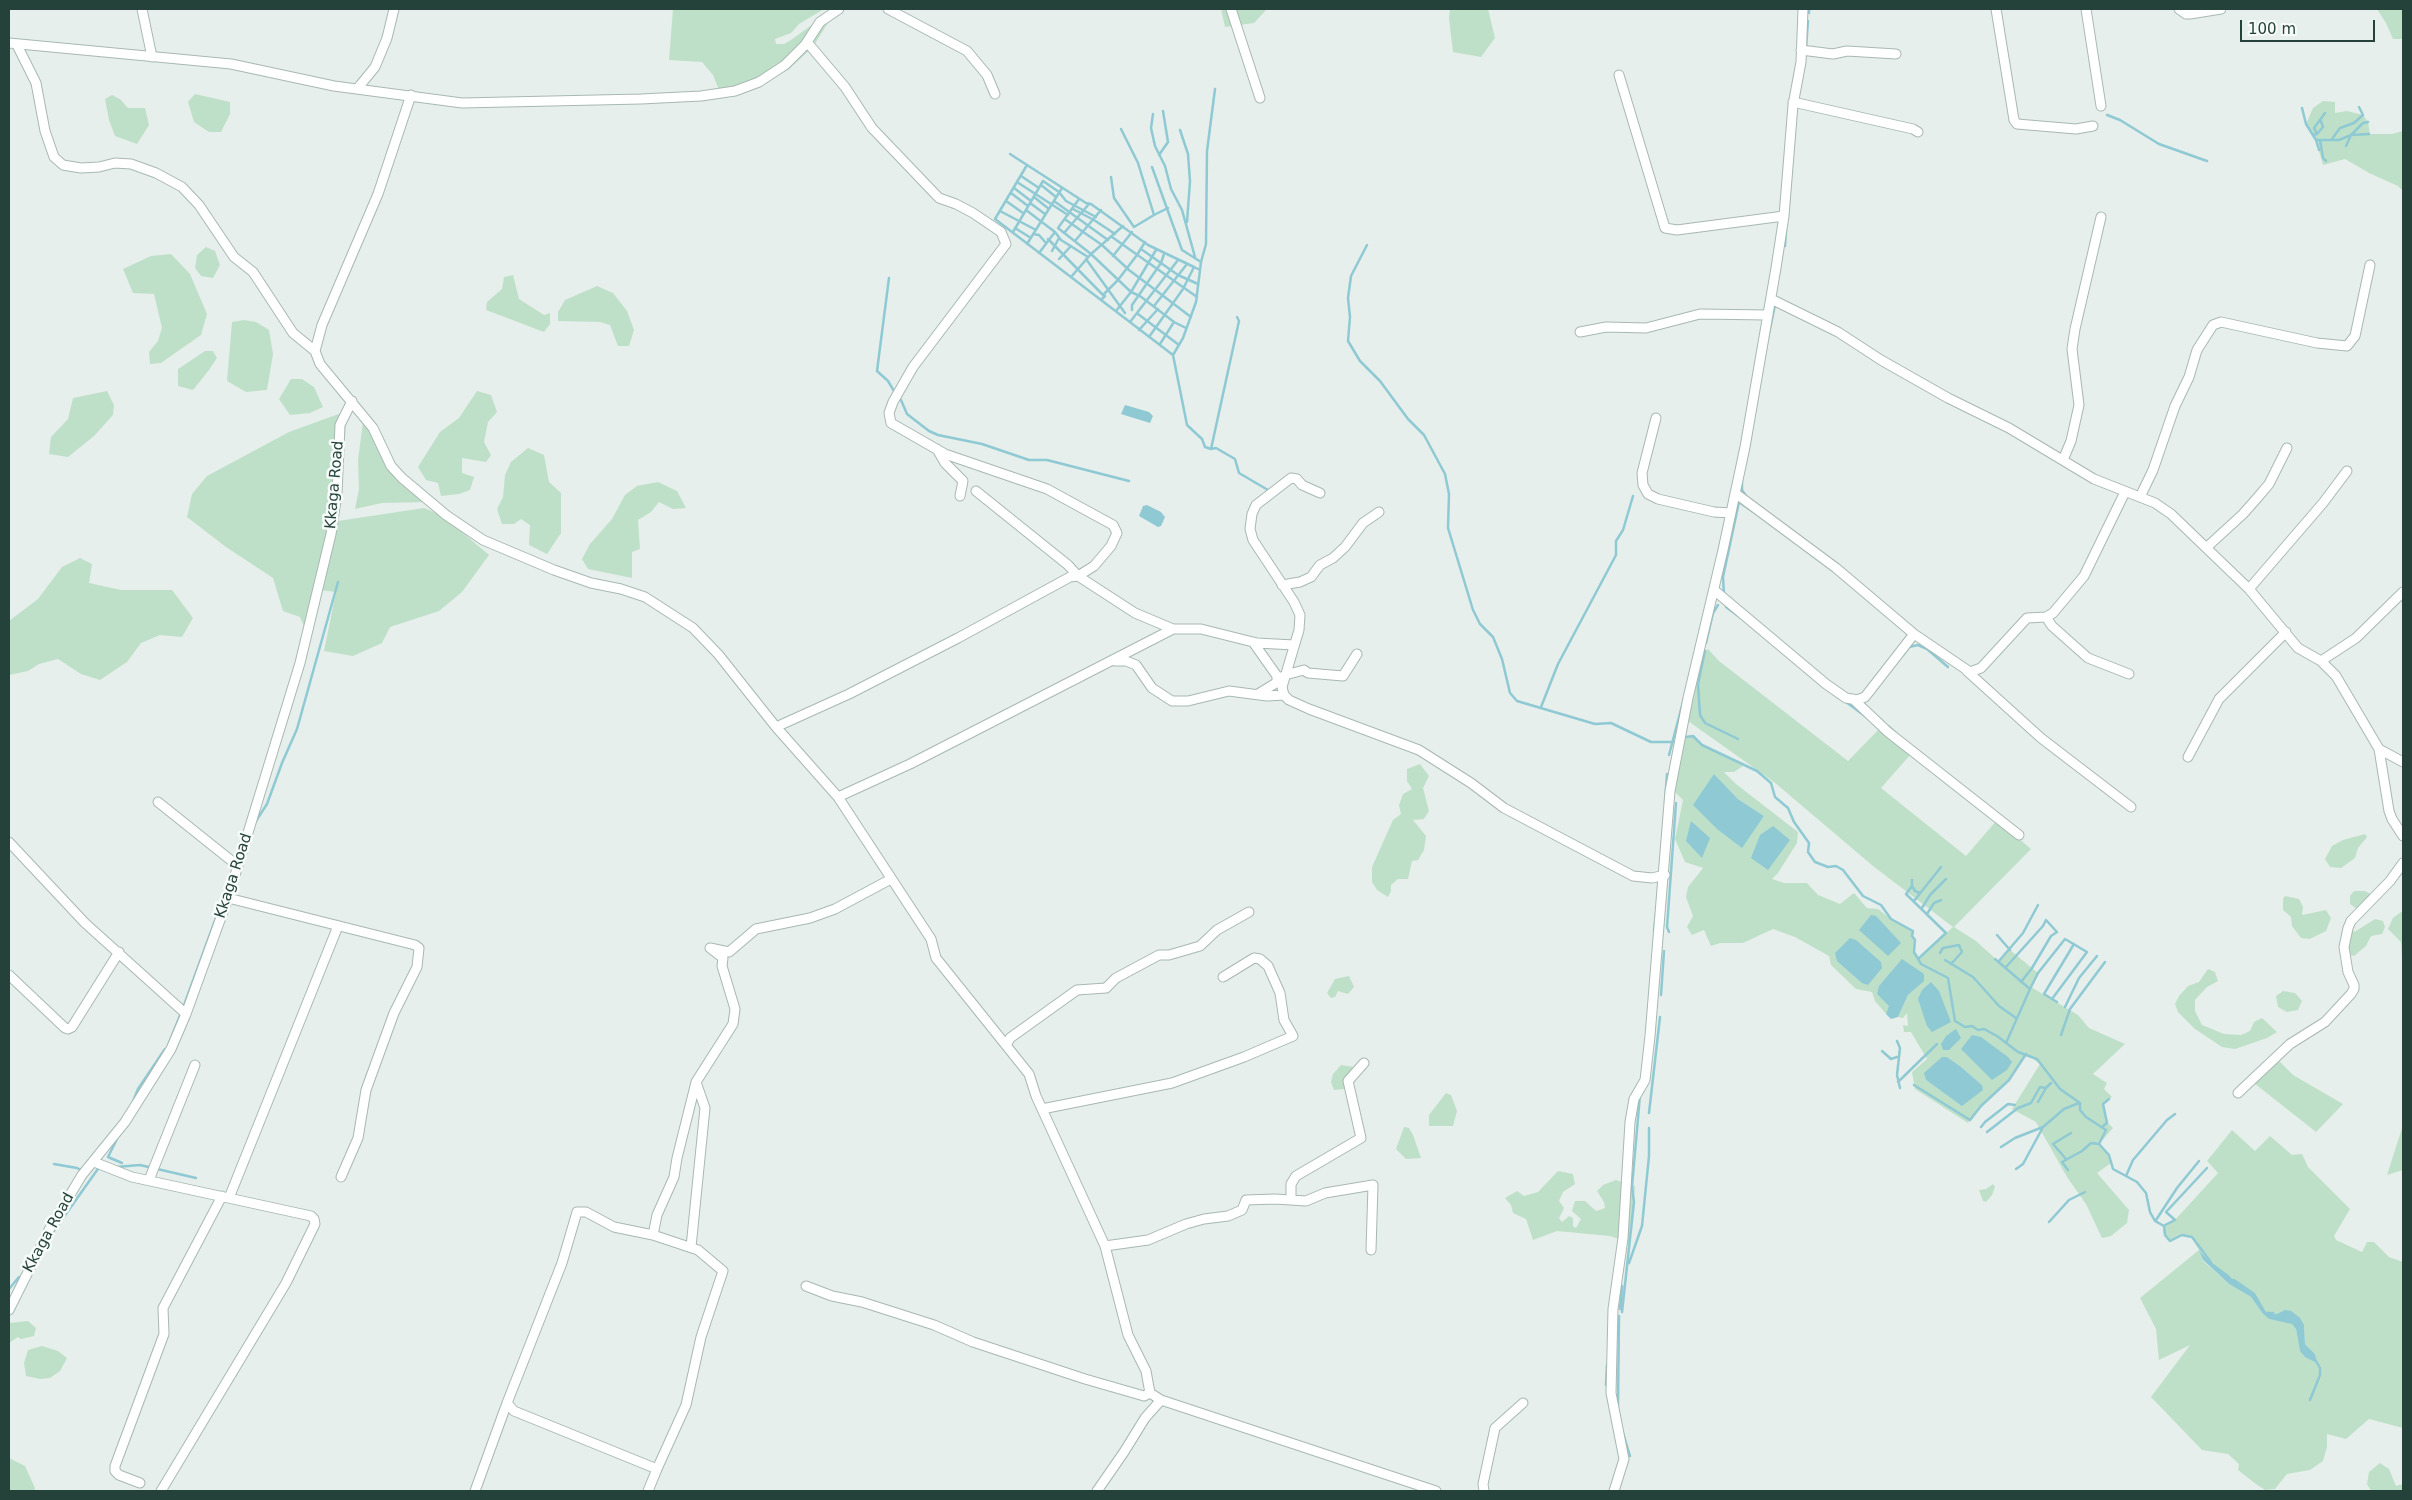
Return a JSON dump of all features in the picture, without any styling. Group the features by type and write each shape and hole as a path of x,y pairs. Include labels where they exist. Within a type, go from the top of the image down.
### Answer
{"street":[{"path":"142,9 152,57"},
{"path":"356,89 376,67 387,38 394,9"},
{"path":"13,44 231,64 356,89 462,103 701,96 735,91 759,82 785,65 807,42 820,22 840,9"},
{"path":"888,9 967,51 987,74 995,94"},
{"path":"1231,9 1260,98"},
{"path":"1614,1491 1624,1459 1611,1393 1613,1309 1624,1220 1630,1122 1634,1099 1644,1080 1665,875 1670,792 1676,756 1735,494 1771,299 1784,216 1793,102 1802,50 1803,9"},
{"path":"1996,9 2014,120 2017,124 2076,129 2093,126"},
{"path":"2086,9 2102,106"},
{"path":"2179,9 2186,14 2190,14 2221,9"},
{"path":"776,727 849,694 958,638 1064,580 1078,576 1094,566 1112,546 1117,533 1113,525 1047,489 945,454 891,423 889,413 913,367 1006,244 1001,232 994,227 956,204 940,198 872,128 845,87 807,42"},
{"path":"13,44 36,83 45,131 54,157 63,164 81,168 99,167 115,163 131,164 156,173 182,187 199,205 234,257 253,272 293,333 315,351 320,364 373,428 391,466 402,478 465,530 483,540 554,570 591,583 622,589 645,597 662,606 693,628 717,652 776,727 838,797 931,939 936,958 1007,1044 1029,1074 1042,1109 1105,1246 1128,1335 1146,1371 1150,1393 1161,1400 1436,1491"},
{"path":"1802,50 1833,54 1847,50 1896,54"},
{"path":"1620,75 1666,228 1676,230 1784,216"},
{"path":"315,351 322,325 378,194 411,95"},
{"path":"1793,102 1913,128 1918,132"},
{"path":"2063,460 2071,441 2080,405 2072,349 2075,329 2101,217"},
{"path":"2140,497 2153,470 2197,350 2212,325 2221,322 2318,343 2347,346 2355,336 2370,265"},
{"path":"1771,299 1836,331 1906,375 2009,428 2094,479 2163,508 2249,589 2305,653 2322,661 2344,689 2379,749 2389,810 2403,836"},
{"path":"1580,332 1606,327 1646,328 1700,314 1767,315"},
{"name":"Kkaga Road","path":"9,1310 50,1228 82,1175 125,1122 171,1049 186,1014 228,898 300,663 331,534 337,494 340,425 352,401"},
{"path":"1656,418 1642,472 1643,485 1648,494 1658,500 1714,512 1731,513"},
{"path":"937,448 945,463 963,481 960,496"},
{"path":"2206,547 2243,514 2258,497 2268,484 2288,448"},
{"path":"2249,589 2324,503 2347,471"},
{"path":"1320,493 1302,486 1297,479 1291,478 1255,508 1250,530 1253,540 1300,616 1300,630 1282,687 1284,695 1288,700 1418,750 1471,783 1504,808 1632,876 1652,878 1665,875"},
{"path":"976,491 1068,565 1078,576 1135,613 1173,629 1201,629 1253,642 1294,645"},
{"path":"1967,671 1975,672 1981,668 2021,623 2031,617 2046,617 2053,613 2084,576 2125,492"},
{"path":"1735,494 1836,568 1914,634 1967,671 2041,738 2131,807"},
{"path":"1282,585 1300,582 1311,577 1320,565 1333,558 1346,547 1363,523 1379,512"},
{"path":"1714,590 1826,684 1846,698 1857,700 1865,697"},
{"path":"2322,661 2356,638 2403,592"},
{"path":"2046,617 2052,626 2088,658 2129,674"},
{"path":"838,797 1173,629"},
{"path":"2188,758 2219,699 2286,632"},
{"path":"1863,709 1865,697 1914,634"},
{"path":"1253,642 1277,676 1276,680"},
{"path":"1258,694 1286,674 1304,670 1308,673 1343,676 1357,654"},
{"path":"1112,661 1126,660 1136,665 1152,688 1172,701 1188,702 1228,691 1268,696 1284,695"},
{"path":"1977,681 1981,668"},
{"path":"1852,698 1888,732 2019,835"},
{"path":"2379,749 2403,762"},
{"path":"158,802 238,866"},
{"path":"9,842 85,922 186,1014"},
{"path":"2238,1093 2290,1044 2325,1022 2354,989 2348,972 2345,953 2348,928 2351,921 2390,881 2403,863"},
{"path":"653,1235 657,1215 674,1177 696,1082 733,1024 736,1009 722,966 723,958 710,948 729,952 756,929 810,918 835,909 891,879"},
{"path":"228,898 415,945 419,948 418,967 394,1013 366,1090 358,1138 341,1176"},
{"path":"1007,1044 1010,1038 1077,990 1106,988 1116,978 1159,955 1170,955 1200,946 1218,930 1249,912"},
{"path":"140,1483 119,1475 115,1471 115,1466 164,1334 163,1308 225,1197 338,926"},
{"path":"9,975 68,1029 72,1027 119,952"},
{"path":"1042,1109 1172,1083 1244,1057 1293,1036 1284,1020 1280,993 1268,966 1260,959 1254,958 1224,977"},
{"path":"1291,1199 1291,1184 1296,1176 1361,1138 1348,1081 1364,1063"},
{"path":"149,1180 195,1065"},
{"path":"691,1248 705,1108 696,1082"},
{"path":"94,1162 132,1177 311,1216 315,1224 286,1283 162,1491"},
{"path":"1105,1246 1148,1240 1186,1224 1204,1219 1228,1216 1242,1210 1246,1200 1291,1199 1306,1201 1325,1193 1373,1185 1371,1250"},
{"path":"475,1491 507,1402 562,1263 577,1212 586,1212 614,1227 653,1235 691,1248 708,1257 723,1271 701,1337 686,1404 648,1491"},
{"path":"806,1286 832,1296 862,1302 934,1325 973,1342 1085,1379 1144,1396 1150,1393"},
{"path":"1097,1491 1145,1418 1161,1400"},
{"path":"507,1402 514,1411 657,1469"},
{"path":"1484,1491 1483,1484 1495,1428 1522,1403"}],"green space":[{"path":"673,9 824,9 799,24 791,33 775,39 776,44 784,44 831,11 834,13 813,47 788,70 774,77 719,90 713,75 702,62 669,60"},
{"path":"1221,9 1267,9 1254,23 1225,27"},
{"path":"1450,9 1488,9 1495,38 1481,57 1453,52 1449,18"},
{"path":"2377,9 2403,9 2403,39 2393,39"},
{"path":"195,94 230,102 230,114 221,132 209,132 194,122 188,102"},
{"path":"112,95 120,99 128,108 145,108 149,125 137,144 115,136 109,120 105,99"},
{"path":"2323,101 2335,102 2335,113 2347,111 2363,115 2368,122 2370,134 2392,134 2403,131 2403,191 2398,186 2369,173 2345,159 2323,165 2316,140 2306,124 2313,108"},
{"path":"206,247 215,251 220,265 213,278 201,276 195,268 197,255"},
{"path":"171,254 190,274 207,314 201,335 161,363 150,364 149,352 158,341 162,328 154,294 133,293 123,269 151,256"},
{"path":"513,275 519,299 544,315 550,313 550,324 544,332 486,310 487,302 502,289 504,277"},
{"path":"597,286 613,293 627,311 634,330 629,346 618,346 610,325 600,322 558,321 558,312 565,300"},
{"path":"244,320 256,322 269,330 273,354 267,390 246,392 227,381 232,322"},
{"path":"205,351 213,351 217,358 209,370 193,390 178,386 178,369"},
{"path":"291,379 302,379 314,387 323,407 310,413 290,415 279,399"},
{"path":"107,391 114,405 113,415 94,436 68,457 49,454 51,437 68,419 73,398"},
{"path":"477,391 491,395 497,412 488,422 484,442 491,455 486,462 462,458 462,473 474,477 470,490 459,494 441,496 438,483 426,480 418,467 440,432 459,418"},
{"path":"347,411 338,521 424,508 443,516 489,555 462,592 439,611 390,627 382,643 353,656 324,651 336,592 320,590 307,633 300,617 283,611 273,578 226,547 187,517 192,494 207,476 289,432"},
{"path":"363,422 378,440 386,459 427,502 382,503 355,509 359,489 358,460"},
{"path":"528,448 544,455 549,482 561,493 561,533 547,554 529,545 530,525 521,519 514,524 502,524 497,509 503,497 505,475 511,462"},
{"path":"658,482 677,491 686,508 673,509 659,502 651,512 638,520 640,549 632,552 632,578 588,569 582,559 590,544 612,519 625,495 637,486"},
{"path":"80,558 92,564 89,583 121,590 172,590 193,618 182,637 160,635 141,643 127,662 100,680 81,674 58,659 39,664 28,671 9,675 9,621 38,599 62,567"},
{"path":"1708,649 1719,661 1848,761 1881,727 1911,754 1881,788 1966,856 1997,820 2031,849 1954,927 1976,941 1998,961 2010,950 2038,973 2031,987 2078,1015 2089,1028 2125,1044 2093,1074 2107,1083 2104,1089 2112,1097 2103,1104 2107,1122 2113,1128 2099,1144 2109,1155 2111,1163 2097,1173 2129,1210 2127,1223 2111,1236 2102,1238 2086,1204 2067,1177 2036,1122 2012,1109 2040,1064 2026,1054 2009,1080 1981,1106 1968,1123 1915,1089 1912,1072 1927,1059 1911,1032 1904,1032 1903,1025 1908,1026 1907,1013 1903,1018 1898,1017 1908,995 1923,981 1877,994 1890,1006 1886,1014 1875,1001 1872,992 1856,989 1831,965 1829,956 1795,937 1773,929 1743,943 1720,943 1711,946 1704,930 1692,935 1687,927 1693,916 1686,897 1688,887 1703,868 1685,862 1675,839 1683,800 1675,792 1680,756 1686,737 1693,736 1702,745 1743,766 1734,772 1724,772 1736,784 1798,832 1797,843 1778,873 1772,879 1784,883 1807,883 1818,895 1840,904 1854,893 1867,908 1878,909 1891,919 1913,931 1912,936 1915,940 1914,952 1918,959 1953,927 1873,866 1774,782 1688,721 1704,652","holes":["1714,774 1738,799 1764,816 1742,847","1947,1057 1960,1066 1982,1085 1940,1090 1926,1080"]},
{"path":"1420,764 1429,776 1423,788 1429,811 1424,819 1413,820 1426,836 1424,850 1418,860 1412,861 1408,879 1398,879 1391,885 1388,897 1377,890 1372,882 1372,867 1393,820 1401,814 1399,805 1403,794 1412,789 1407,781 1407,769"},
{"path":"2365,834 2367,837 2358,848 2355,858 2341,868 2330,867 2325,859 2332,846 2343,840"},
{"path":"2354,891 2365,891 2374,896 2357,909 2350,904 2350,896"},
{"path":"2285,896 2299,899 2303,907 2302,915 2326,910 2331,918 2326,931 2310,939 2301,938 2292,926 2291,917 2283,910 2283,899"},
{"path":"2403,912 2402,958 2401,942 2388,929 2393,918"},
{"path":"2375,919 2383,921 2385,927 2382,934 2371,936 2366,946 2354,956 2347,954 2351,932 2356,931"},
{"path":"2208,969 2215,972 2218,981 2207,987 2195,1000 2195,1011 2202,1025 2224,1034 2241,1035 2250,1031 2254,1022 2262,1018 2277,1032 2267,1038 2235,1049 2222,1047 2195,1029 2178,1012 2175,1004 2188,986 2199,982"},
{"path":"1349,976 1354,987 1348,994 1338,991 1335,997 1331,998 1327,993 1335,979"},
{"path":"2283,991 2295,993 2302,1001 2298,1010 2287,1012 2278,1007 2276,996"},
{"path":"2277,1059 2293,1075 2343,1104 2316,1132 2254,1083"},
{"path":"1341,1065 1360,1068 1360,1074 1344,1089 1334,1090 1331,1082 1333,1074"},
{"path":"1446,1093 1451,1095 1457,1111 1453,1126 1429,1126 1429,1115"},
{"path":"1404,1127 1409,1128 1413,1135 1421,1158 1406,1159 1396,1149"},
{"path":"2402,1128 2403,1170 2387,1175"},
{"path":"2232,1130 2255,1151 2270,1136 2292,1155 2302,1154 2308,1167 2350,1209 2334,1236 2336,1240 2362,1252 2367,1242 2374,1242 2389,1257 2403,1262 2403,1428 2369,1419 2346,1439 2327,1434 2327,1447 2323,1461 2310,1470 2287,1474 2275,1489 2265,1490 2256,1484 2238,1470 2239,1464 2228,1454 2202,1450 2151,1397 2190,1345 2159,1360 2156,1329 2140,1298 2199,1250 2191,1237 2182,1235 2170,1241 2165,1235 2164,1226 2175,1220 2218,1173 2207,1161","holes":["2200,1251 2214,1263 2213,1265 2254,1294 2265,1313 2277,1314 2304,1325 2305,1344 2315,1354 2300,1351 2296,1329 2292,1323 2269,1319 2251,1297 2229,1284 2203,1261"]},
{"path":"1558,1171 1573,1174 1575,1184 1563,1192 1559,1201 1564,1208 1559,1218 1562,1222 1569,1216 1573,1218 1573,1226 1576,1228 1581,1219 1572,1211 1575,1201 1585,1201 1596,1211 1605,1208 1604,1202 1597,1191 1603,1185 1616,1180 1635,1186 1630,1243 1610,1236 1557,1231 1533,1240 1526,1219 1513,1213 1511,1205 1505,1198 1517,1191 1524,1196 1538,1192"},
{"path":"1993,1184 1995,1187 1992,1195 1986,1202 1983,1201 1979,1190 1986,1189"},
{"path":"28,1321 36,1328 34,1336 21,1339 18,1337 9,1343 9,1323"},
{"path":"42,1346 58,1351 67,1358 60,1371 50,1378 40,1379 26,1376 24,1363 28,1350"},
{"path":"9,1458 25,1466 35,1488 34,1491 9,1491"},
{"path":"2380,1463 2389,1469 2396,1486 2403,1484 2403,1491 2371,1491 2367,1484 2369,1472"}],"water":[{"path":"1125,405 1149,412 1153,416 1150,423 1121,414"},
{"path":"1147,505 1161,512 1165,517 1161,526 1158,527 1139,516 1143,506"},
{"path":"1714,774 1738,799 1764,816 1742,848 1717,829 1693,805"},
{"path":"1691,821 1710,838 1702,858 1686,841"},
{"path":"1773,826 1790,840 1768,870 1751,858 1760,835"},
{"path":"1871,915 1876,916 1901,943 1888,956 1859,930"},
{"path":"1850,938 1856,940 1881,962 1882,968 1868,985 1862,983 1837,961 1835,953"},
{"path":"1902,959 1924,974 1924,981 1908,995 1898,1017 1891,1019 1886,1014 1889,1006 1877,994 1879,986"},
{"path":"1931,982 1939,991 1951,1022 1932,1032 1927,1026 1918,999 1922,990"},
{"path":"1956,1029 1961,1038 1949,1050 1943,1050 1941,1044 1946,1036"},
{"path":"1972,1035 1981,1037 2008,1057 2012,1062 2007,1070 1992,1080 1961,1049"},
{"path":"1942,1057 1947,1057 1960,1066 1982,1085 1983,1090 1962,1106 1926,1080 1924,1073"},
{"path":"2199,1250 2213,1265 2254,1294 2265,1313 2277,1314 2285,1310 2291,1311 2300,1318 2304,1325 2305,1344 2315,1354 2317,1363 2305,1357 2300,1351 2296,1329 2292,1324 2269,1319 2251,1297 2229,1284 2203,1260"}],"waterway":[{"path":"1806,47 1808,21"},
{"path":"1201,262 1206,244 1207,151 1215,89"},
{"path":"2332,139 2340,128 2354,123 2363,115 2359,107"},
{"path":"2302,108 2306,124 2316,140 2319,150"},
{"path":"1159,155 1168,142 1163,111"},
{"path":"2313,135 2317,134 2314,128 2325,113"},
{"path":"1153,114 1151,128 1155,146 1165,166 1171,189 1182,210 1195,257"},
{"path":"2107,115 2120,120 2159,144 2207,161"},
{"path":"2317,134 2323,127 2321,121"},
{"path":"2346,146 2351,135 2363,123 2368,122"},
{"path":"1121,129 1138,163 1154,215 1168,208"},
{"path":"1180,130 1188,154 1190,181 1187,222"},
{"path":"2316,140 2339,140 2351,135 2369,134"},
{"path":"2320,140 2323,158 2326,161"},
{"path":"1010,154 1086,203 1091,204 1148,245 1194,267"},
{"path":"1027,165 995,219 1173,355 1187,425 1202,439 1205,447 1216,448 1235,459 1239,473 1268,490"},
{"path":"1152,167 1182,250 1201,262 1196,302 1183,338 1173,355"},
{"path":"1021,176 1039,188"},
{"path":"1111,177 1114,198 1134,227 1154,215"},
{"path":"1043,181 1059,192 1066,201 1096,217"},
{"path":"1013,232 1043,181"},
{"path":"1017,182 1068,215"},
{"path":"1041,185 1056,197"},
{"path":"1014,188 1031,201"},
{"path":"1027,244 1062,188"},
{"path":"1011,193 1028,206"},
{"path":"1034,197 1049,209"},
{"path":"1058,228 1079,199"},
{"path":"1006,201 1023,213"},
{"path":"1054,201 1108,240"},
{"path":"1030,203 1045,214"},
{"path":"1064,233 1089,204"},
{"path":"1073,209 1115,234"},
{"path":"1026,210 1055,232 1061,240 1088,257"},
{"path":"1075,241 1101,210"},
{"path":"1000,211 1036,230"},
{"path":"1066,220 1102,245 1129,270 1191,317"},
{"path":"1071,277 1091,254 1123,226"},
{"path":"1015,228 1031,238"},
{"path":"1058,228 1091,254 1131,292 1140,296 1174,322 1186,328"},
{"path":"1785,246 1786,230"},
{"path":"1039,253 1055,232"},
{"path":"1113,256 1132,232"},
{"path":"1033,234 1039,235 1046,243"},
{"path":"1112,237 1197,297"},
{"path":"1052,251 1059,238"},
{"path":"1048,239 1103,295"},
{"path":"1101,300 1145,242"},
{"path":"1367,245 1351,276 1348,298 1350,317 1348,341 1360,361 1380,381 1408,419 1424,435 1445,474 1449,494 1448,528 1473,610 1480,624 1493,637 1502,659 1510,693 1517,701 1595,724 1611,723 1651,742 1673,742"},
{"path":"1059,259 1071,246"},
{"path":"1141,249 1178,275 1198,284"},
{"path":"1116,311 1131,292 1156,250"},
{"path":"1132,310 1132,305 1161,263 1164,254"},
{"path":"1086,259 1125,313"},
{"path":"1130,322 1178,260"},
{"path":"1154,306 1187,264"},
{"path":"1149,337 1183,289 1194,267 1200,270"},
{"path":"889,278 877,371 888,381 894,391"},
{"path":"1768,338 1775,305"},
{"path":"1139,330 1158,309"},
{"path":"1138,314 1179,345"},
{"path":"1211,449 1239,321 1237,317"},
{"path":"1160,344 1174,322"},
{"path":"901,400 907,414 929,431 938,435 982,444 1029,460 1047,460 1129,481"},
{"path":"1742,481 1742,490 1748,499"},
{"path":"1541,707 1558,664 1616,555 1616,541 1623,530 1633,496"},
{"path":"1724,595 1723,577 1739,502 1752,511"},
{"path":"254,824 267,804 297,729 338,582"},
{"path":"1706,643 1713,613 1718,605"},
{"path":"1726,607 1745,621"},
{"path":"1903,655 1909,647 1918,645 1927,649 1948,667"},
{"path":"1705,651 1698,684 1700,715 1705,723 1738,739"},
{"path":"1347,676 1354,666"},
{"path":"1669,755 1684,698"},
{"path":"1846,702 1865,716"},
{"path":"1888,726 1896,733"},
{"path":"1686,737 1693,736 1702,745 1757,771 1771,783 1775,797 1788,808 1794,822 1809,843 1808,852 1815,862 1828,867 1836,866 1843,870 1863,896 1881,905 1891,919 1913,931 1912,936 1915,940 1914,952 1921,964 1948,978 1955,1021 1965,1027 1972,1026 1978,1030 1984,1029 2018,1052 2037,1059 2060,1089 2080,1103 2080,1110 2086,1117 2106,1130 2099,1144 2109,1155 2113,1169 2137,1182 2146,1193 2150,1212 2155,1221 2164,1226 2165,1235 2170,1241 2182,1235 2192,1237 2213,1265 2229,1277"},
{"path":"1665,803 1667,774"},
{"path":"1669,932 1667,927 1676,803"},
{"path":"1914,901 1941,867"},
{"path":"1922,908 1930,895 1946,879"},
{"path":"1912,880 1912,886 1906,894 1946,933 1918,959"},
{"path":"1912,886 1915,891 1920,893"},
{"path":"1927,914 1934,903 1941,900"},
{"path":"1999,961 2023,933 2038,905"},
{"path":"1654,931 1656,914"},
{"path":"183,1008 217,915"},
{"path":"2006,967 2043,926 2046,920 2057,932 2051,936 2032,968 2021,982"},
{"path":"1997,935 2010,950"},
{"path":"2030,989 2038,973 2065,939 2087,952 2052,999"},
{"path":"2057,1002 2044,994 2074,944"},
{"path":"1940,953 1943,948 1959,945 1962,952 1951,964"},
{"path":"1661,995 1664,951"},
{"path":"2065,1007 2079,978 2097,956"},
{"path":"1995,959 2030,989 2006,1043"},
{"path":"1945,960 1973,977 1999,1006 2016,1018"},
{"path":"2061,1035 2070,1009 2105,962"},
{"path":"169,1043 181,1013"},
{"path":"1649,1113 1660,1017"},
{"path":"1897,1041 1900,1048 1897,1075 1900,1088"},
{"path":"1898,1082 1937,1044"},
{"path":"132,1104 138,1089 165,1049"},
{"path":"1882,1051 1891,1059 1897,1057"},
{"path":"1914,1085 1970,1120 1981,1106 2009,1080 2026,1054"},
{"path":"1987,1132 2018,1108 2031,1103 2040,1087 2046,1088 2051,1083"},
{"path":"2038,1102 2046,1088"},
{"path":"1622,1312 1634,1202 1632,1187 1640,1095"},
{"path":"2102,1127 2107,1123 2103,1104 2109,1099"},
{"path":"2001,1147 2015,1138 2043,1127 2064,1109 2079,1103"},
{"path":"1981,1127 2008,1104 2015,1105"},
{"path":"2126,1176 2133,1160 2167,1120 2175,1114"},
{"path":"1629,1263 1642,1226 1649,1156 1649,1128"},
{"path":"2016,1169 2023,1164 2042,1129"},
{"path":"2066,1159 2053,1144 2071,1133"},
{"path":"117,1139 108,1157 122,1163"},
{"path":"2068,1170 2062,1162 2082,1151 2091,1143 2099,1144"},
{"path":"2156,1220 2177,1188 2199,1161"},
{"path":"54,1164 77,1168 83,1171"},
{"path":"116,1167 140,1165 196,1178"},
{"path":"51,1235 100,1166"},
{"path":"2165,1225 2175,1220 2166,1212 2207,1168"},
{"path":"2049,1222 2069,1200 2085,1192"},
{"path":"15,1288 22,1275"},
{"path":"9,1289 19,1277"},
{"path":"2234,1280 2254,1294 2265,1313 2273,1313"},
{"path":"1620,1309 1622,1286"},
{"path":"1618,1406 1619,1316"},
{"path":"2310,1400 2320,1375 2320,1368 2316,1361"},
{"path":"1606,1385 1607,1365"},
{"path":"1623,1433 1630,1456"}]}
